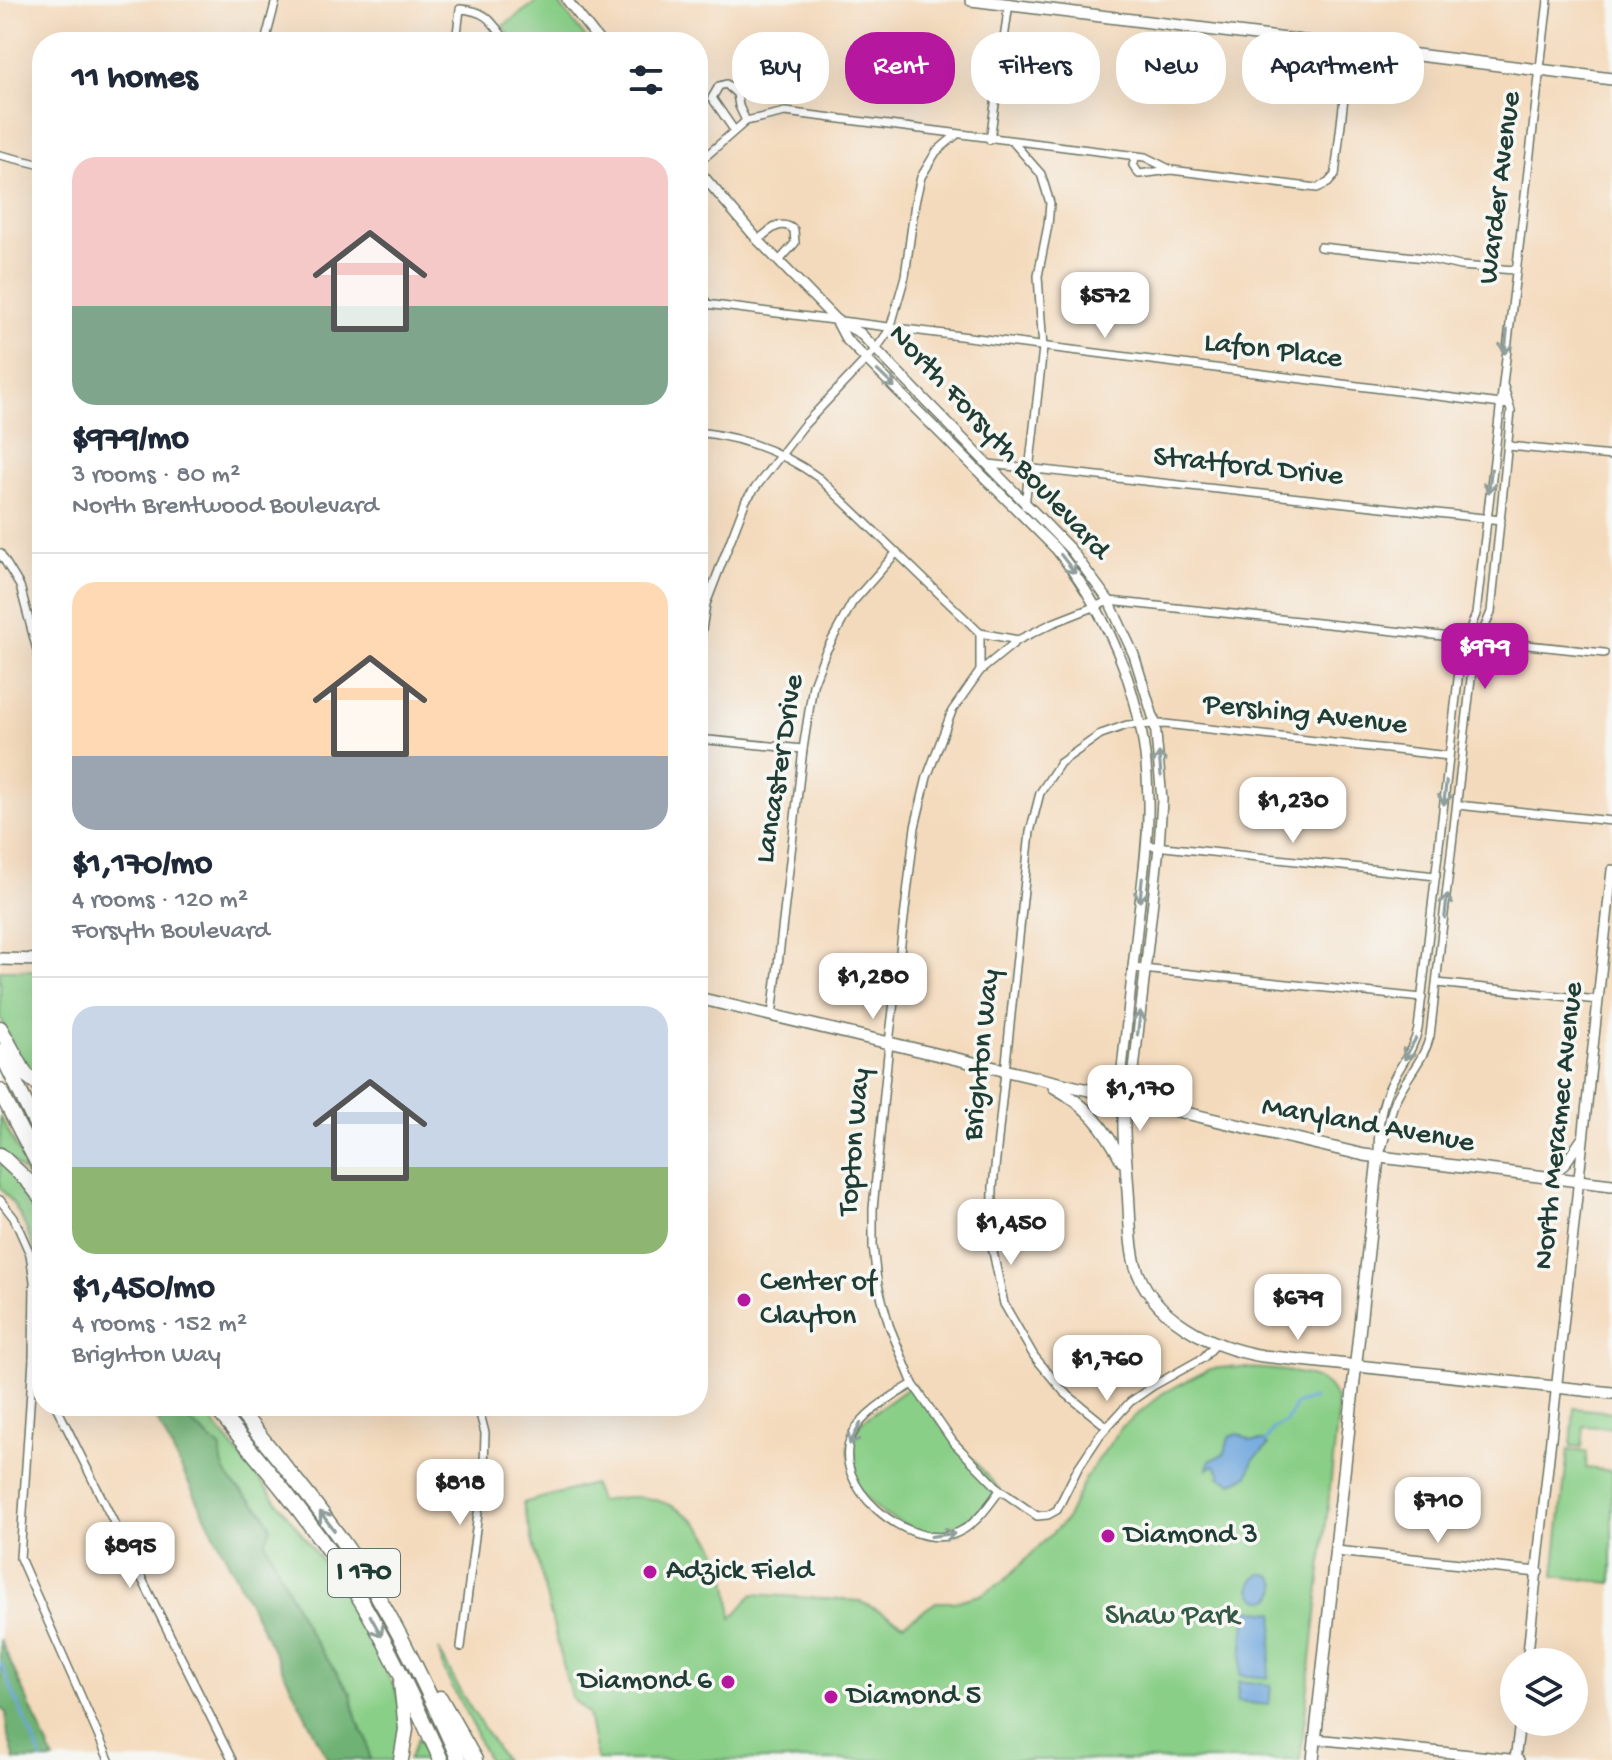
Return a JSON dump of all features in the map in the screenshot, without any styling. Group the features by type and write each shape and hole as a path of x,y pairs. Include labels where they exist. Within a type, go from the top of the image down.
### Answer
{"highway":[{"path":"0,1028 26,1075 32,1080"},
{"path":"0,1051 32,1117"},
{"path":"0,1091 32,1153"},
{"path":"0,1155 32,1186"},
{"name":"I 170","path":"222,1416 337,1562 400,1671 441,1760"},
{"name":"I 170","path":"244,1416 366,1576 398,1631 459,1760"},
{"path":"398,1631 475,1760"},
{"path":"400,1671 406,1729 401,1760"}],"main road":[{"path":"971,0 1009,2 1242,32"},
{"path":"1424,55 1612,79"},
{"path":"0,959 32,960"},
{"name":"Maryland Avenue","path":"708,1000 1378,1158 1612,1185"},
{"path":"1039,1079 1074,1098 1093,1115 1126,1168"},
{"path":"1125,1099 1122,1141 1132,1248 1138,1273 1165,1310 1216,1344 1248,1353 1612,1393"},
{"path":"1313,1760 1378,1158"}],"street":[{"path":"268,32 276,0"},
{"path":"567,0 592,32"},
{"name":"Warder Avenue","path":"1378,1158 1381,1112 1387,1091 1415,1040 1422,998 1461,653 1476,614 1548,0"},
{"path":"990,140 1009,2"},
{"path":"457,32 460,9 478,11 499,32"},
{"path":"734,130 712,98 719,86 726,84 737,94 746,121"},
{"path":"1136,156 1133,165 1139,174 1171,170 1317,188 1335,175 1343,104"},
{"path":"708,154 746,121 785,112 1136,156 1153,160 1171,170"},
{"path":"708,599 746,500 815,412 876,349 890,329 905,276 921,177 936,152 956,135"},
{"path":"1012,141 1034,165 1048,193 1050,214 1038,276 1043,348 1024,516"},
{"path":"0,155 32,163"},
{"path":"708,182 758,240 836,320"},
{"path":"758,240 781,224 789,225 794,230 795,243 779,261"},
{"path":"1320,247 1425,258 1460,266 1515,270"},
{"name":"Lafon Place","path":"708,304 1509,405"},
{"name":"North Forsyth Boulevard","path":"836,320 860,333 1026,500 1071,550 1109,601 1134,655 1155,723 1161,782 1159,847 1133,1079 1125,1099"},
{"name":"North Forsyth Boulevard","path":"836,320 846,339 1024,516 1070,567 1096,606 1124,665 1140,724 1147,774 1146,845 1121,1078 1125,1099"},
{"name":"Warder Avenue","path":"1378,1158 1389,1133 1397,1096 1429,1042 1474,653 1491,612 1511,411 1502,381"},
{"path":"708,434 745,441 780,454 809,470 833,488 980,633 1018,640"},
{"path":"1508,446 1612,456"},
{"name":"Stratford Drive","path":"989,464 1501,520"},
{"name":"Lancaster Drive","path":"772,1016 813,685 825,653 852,603 897,552"},
{"path":"0,553 20,586 32,631"},
{"path":"1109,601 1604,653"},
{"name":"Topton Way","path":"1106,1426 1078,1468 1057,1510 1048,1515 1033,1514 1000,1490 953,1442 913,1384 889,1325 877,1281 873,1209 915,827 927,777 952,711 980,671 1018,640 1109,601"},
{"path":"980,633 980,671"},
{"name":"Brighton Way","path":"1106,1426 1064,1392 1034,1356 1004,1304 992,1247 993,1187 1030,832 1040,793 1060,763 1087,741 1116,728 1155,723"},
{"name":"Pershing Avenue","path":"1155,723 1449,756"},
{"path":"708,740 803,749"},
{"path":"1457,805 1612,821"},
{"path":"1146,845 1436,876"},
{"name":"North Meramec Avenue","path":"1529,1648 1612,870"},
{"path":"1133,968 1422,998"},
{"path":"1437,983 1598,1000"},
{"path":"1546,1178 1564,1165 1583,1137"},
{"path":"0,1200 14,1218 30,1254 32,1268"},
{"path":"1106,1426 1130,1402 1203,1358 1216,1344"},
{"path":"32,1374 20,1558 109,1760"},
{"path":"913,1384 868,1415 852,1435 848,1447 849,1469 864,1498 883,1514 917,1533 942,1537 968,1528 1000,1490"},
{"path":"61,1416 232,1760"},
{"path":"461,1647 484,1466 485,1433 481,1416"},
{"path":"1336,1551 1538,1572"},
{"path":"1315,1739 1516,1760 1519,1736"}],"green space":[{"path":"539,0 556,0 581,32 508,32 503,26"},
{"path":"0,970 32,970 32,1071 17,1054 0,1018"},
{"path":"0,1116 32,1171 32,1180 0,1149"},
{"path":"0,1162 32,1196 32,1246 21,1216 0,1188"},
{"name":"Shaw Park","path":"1210,1369 1282,1370 1309,1376 1328,1386 1337,1404 1300,1760 597,1760 588,1714 571,1697 523,1503 593,1484 599,1501 647,1498 679,1509 703,1530 721,1558 732,1618 753,1594 860,1601 904,1624 936,1602 953,1602 980,1595 1003,1582 1066,1520 1086,1477 1122,1427 1163,1393"},
{"path":"913,1384 932,1414 1000,1490 959,1533 928,1537 883,1514 857,1489 848,1447 860,1423"},
{"path":"1574,1408 1612,1412 1612,1428 1584,1426 1582,1447 1571,1446"},
{"path":"155,1416 185,1416 221,1449 226,1474 258,1507 271,1528 265,1542 307,1630 351,1694 357,1721 367,1739 370,1760 328,1760"},
{"path":"185,1416 207,1416 299,1530 365,1630 396,1691 402,1712 394,1760 370,1760 367,1739 357,1721 351,1694 307,1630 265,1541 271,1528 265,1513 230,1482 208,1437"},
{"path":"1568,1450 1587,1452 1586,1468 1612,1471 1612,1583 1554,1576"},
{"path":"0,1639 54,1760 15,1760 8,1736 6,1712 0,1707"},
{"path":"439,1650 461,1693 504,1760 489,1760 483,1752 469,1717 448,1679"},
{"path":"418,1738 429,1760 408,1760"}],"water":[{"path":"1238,1434 1251,1441 1265,1441 1268,1446 1253,1460 1248,1476 1233,1483 1219,1477 1221,1474 1214,1465 1208,1469 1210,1461 1225,1453 1229,1437"},
{"path":"1264,1574 1273,1578 1277,1587 1273,1596 1264,1600 1255,1596 1251,1587 1255,1578"},
{"path":"1247,1610 1275,1613 1268,1678 1240,1675"},
{"path":"1239,1681 1271,1685 1269,1705 1237,1702"}],"waterway":[{"path":"1266,1442 1273,1429 1286,1422 1296,1404 1314,1399"},
{"path":"0,1662 42,1760"}],"place":[{"name":"Center of Clayton","path":"744,1300"},
{"name":"Diamond 3","path":"1108,1536"},
{"name":"Adzick Field","path":"650,1572"},
{"name":"Diamond 6","path":"728,1682"},
{"name":"Diamond 5","path":"831,1697"}]}
